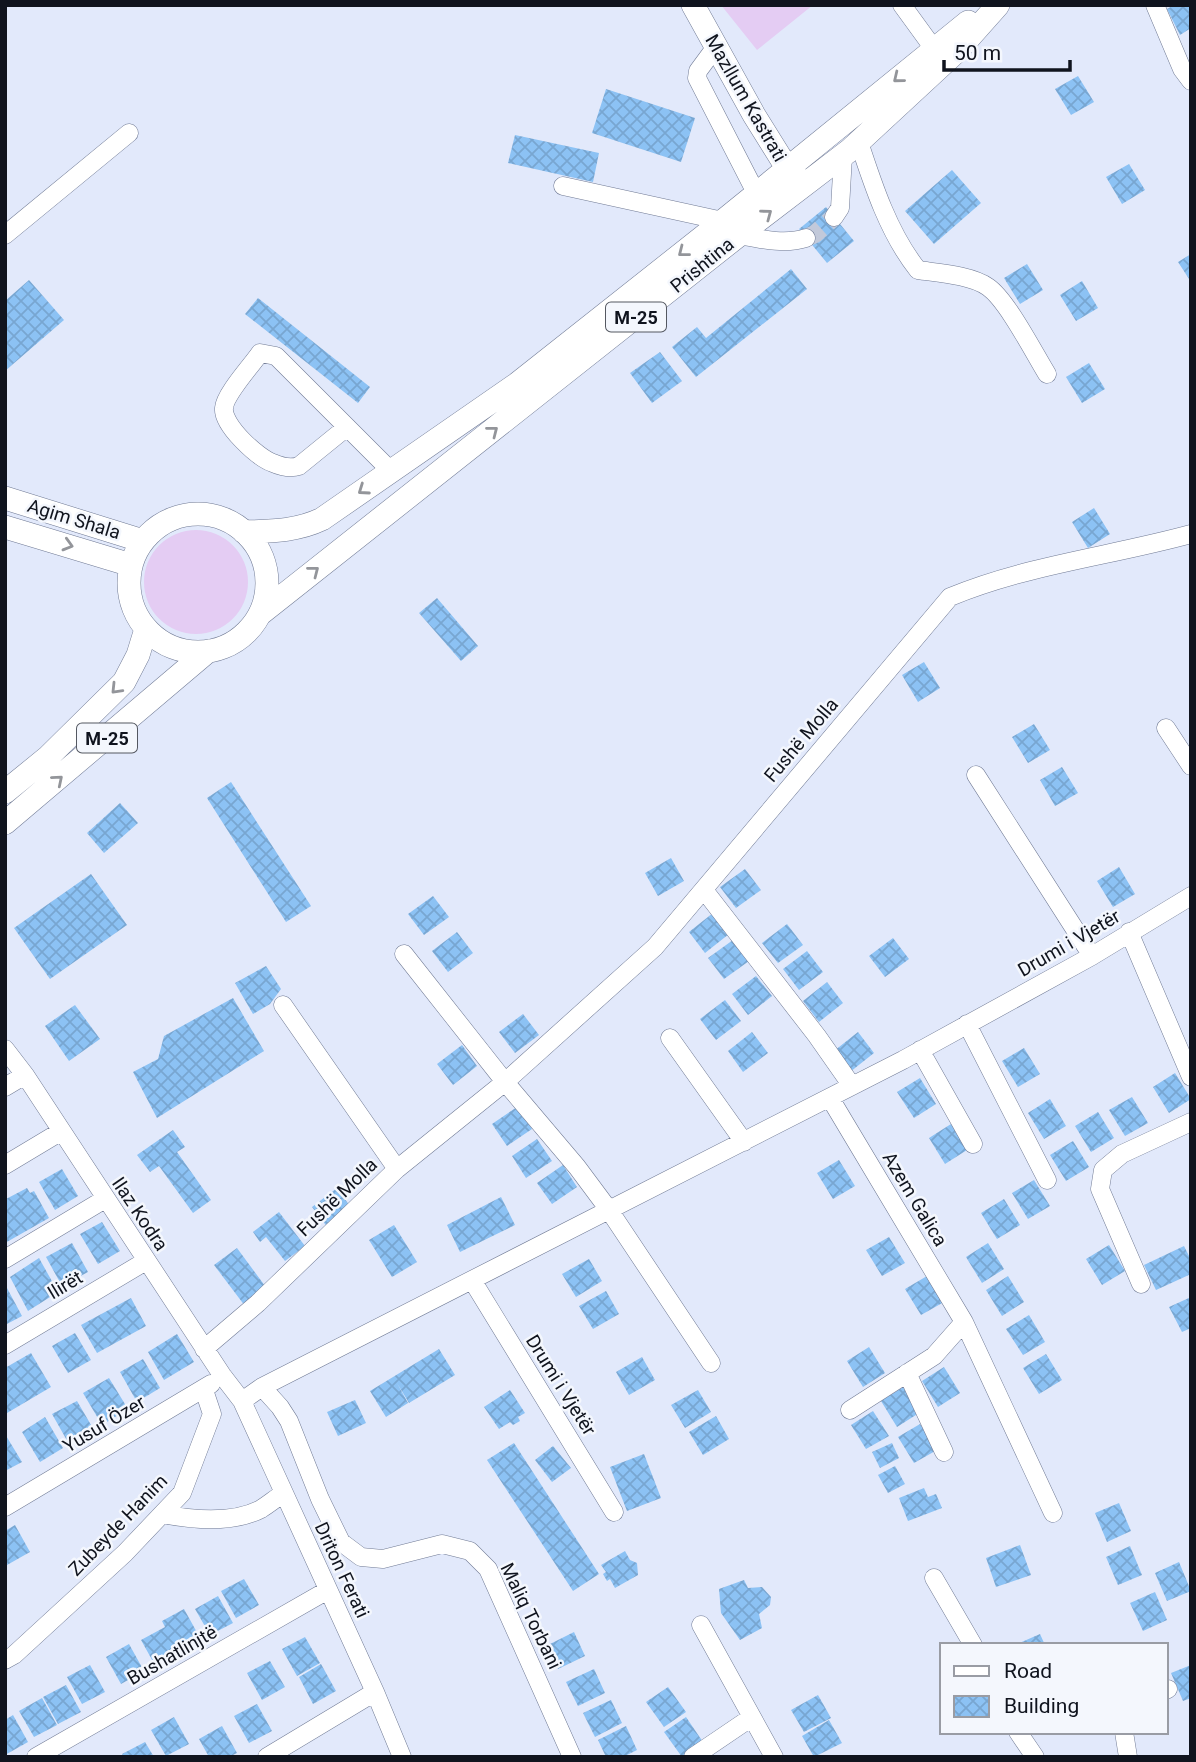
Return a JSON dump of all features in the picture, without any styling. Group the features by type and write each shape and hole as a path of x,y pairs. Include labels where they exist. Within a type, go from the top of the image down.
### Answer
{"main road":[{"name":"Mazllum Kastrati","path":"693,5 715,48 787,168 806,185"},
{"name":"Prishtina","path":"208,651 229,645 247,632 260,614 731,228 756,193 989,6"},
{"name":"Prishtina","path":"146,629 136,615 129,582 131,565 143,541 154,529 168,521 199,514 231,522 244,531 288,530 322,519 517,384 731,228 806,185 851,149 958,50 989,6"},
{"name":"Agim Shala","path":"5,498 143,541"},
{"name":"Agim Shala","path":"5,527 131,565"},
{"path":"244,531 258,549 266,570 267,592 260,614"},
{"path":"146,629 164,643 185,651 208,651"},
{"name":"M-25","path":"5,792 48,757 124,682 138,655 146,629"},
{"name":"M-25","path":"5,823 208,651"}],"street":[{"path":"902,5 934,49"},
{"path":"1155,5 1182,69 1191,81"},
{"path":"715,48 698,71 697,78 756,193"},
{"path":"5,235 129,133"},
{"path":"834,216 840,208 851,149"},
{"path":"851,149 870,175 903,252 918,270 960,277 988,287 1009,311 1047,374"},
{"path":"563,186 776,240 797,241 806,238"},
{"path":"347,427 299,466 290,469 270,463 228,426 224,408 260,353 276,356 347,427 391,471"},
{"name":"Fushë Molla","path":"204,1349 258,1303 397,1169 505,1082 655,947 950,597 1029,571 1191,534"},
{"path":"1166,728 1191,766"},
{"path":"976,775 1092,956"},
{"path":"704,890 817,1036 852,1086"},
{"name":"Drumi i Vjetër","path":"242,1401 262,1387 920,1051 1092,956 1191,895"},
{"path":"1129,932 1191,1077"},
{"path":"404,954 505,1082 578,1167 610,1210 711,1363"},
{"path":"283,1005 397,1169"},
{"path":"967,1024 1047,1180"},
{"path":"670,1038 744,1142"},
{"name":"Ilaz Kodra","path":"5,1049 25,1075 222,1376 242,1401"},
{"path":"920,1051 973,1144"},
{"path":"5,1087 25,1075"},
{"name":"Azem Galica","path":"830,1098 964,1322 1053,1513"},
{"path":"1141,1284 1100,1189 1103,1170 1122,1154 1191,1122"},
{"path":"5,1165 60,1132"},
{"path":"5,1259 105,1199"},
{"name":"Ilirët","path":"5,1345 146,1261"},
{"name":"Drumi i Vjetër","path":"472,1280 614,1512"},
{"path":"850,1410 934,1356 964,1322"},
{"path":"907,1373 944,1452"},
{"name":"Yusuf Özer","path":"5,1507 204,1390 222,1376"},
{"name":"Maliq Torbani","path":"262,1387 289,1421 320,1499 341,1542 361,1557 383,1559 442,1544 470,1551 488,1569 572,1757"},
{"name":"Zubeyde Hanim","path":"5,1660 14,1655 125,1553 182,1493 212,1414 204,1390"},
{"name":"Driton Ferati","path":"242,1401 375,1692 401,1757"},
{"path":"162,1514 225,1519 259,1510 284,1493"},
{"path":"934,1578 971,1643"},
{"name":"Bushatlinjtë","path":"36,1757 328,1590"},
{"path":"701,1625 774,1757"},
{"path":"267,1757 375,1692"},
{"path":"693,1757 752,1717"},
{"path":"1019,1734 1035,1757"},
{"path":"1124,1734 1128,1757"}],"shaded area":[{"path":"721,5 813,5 757,50"},
{"path":"196,530 216,534 233,545 244,562 248,582 244,602 233,619 216,630 196,634 176,630 159,619 148,602 144,582 148,562 159,545 176,534"}],"building":[{"path":"1174,5 1191,5 1191,28 1180,35 1167,9"},
{"path":"1078,76 1094,102 1071,115 1055,89"},
{"path":"606,89 695,118 681,162 592,133"},
{"path":"515,135 599,153 593,182 508,163"},
{"path":"1129,164 1145,190 1122,204 1106,177"},
{"path":"952,170 981,203 934,244 905,211"},
{"path":"826,207 854,241 827,263 799,229"},
{"path":"1191,254 1191,282 1178,262"},
{"path":"1027,264 1043,290 1020,304 1004,278"},
{"path":"791,269 807,289 696,377 672,347 697,327 706,338"},
{"path":"29,280 64,320 5,371 5,301"},
{"path":"1082,281 1098,308 1076,321 1060,295"},
{"path":"258,298 370,387 358,403 245,314"},
{"path":"660,352 682,381 652,403 630,373"},
{"path":"1089,363 1105,389 1082,403 1066,377"},
{"path":"1094,508 1110,534 1088,548 1072,522"},
{"path":"437,598 478,646 461,661 419,613"},
{"path":"924,662 940,688 918,702 902,675"},
{"path":"1034,724 1050,750 1028,763 1012,737"},
{"path":"1062,767 1078,793 1055,806 1040,780"},
{"path":"231,782 311,906 286,922 207,798"},
{"path":"120,803 138,823 104,853 87,833"},
{"path":"671,858 684,881 658,896 645,873"},
{"path":"1119,867 1135,894 1113,907 1097,881"},
{"path":"745,869 761,890 736,908 720,887"},
{"path":"91,874 127,925 50,979 14,928"},
{"path":"433,896 449,917 424,935 408,914"},
{"path":"713,913 729,934 705,953 689,932"},
{"path":"787,924 803,945 778,963 762,943"},
{"path":"457,932 473,953 448,972 432,951"},
{"path":"893,938 909,959 885,977 869,956"},
{"path":"733,940 749,961 724,979 708,958"},
{"path":"807,951 823,972 799,990 783,969"},
{"path":"266,966 281,989 270,1004 253,1014 235,983"},
{"path":"756,976 772,996 748,1015 732,994"},
{"path":"827,982 843,1003 819,1022 803,1001"},
{"path":"233,998 264,1051 157,1118 133,1072 158,1059 164,1036"},
{"path":"725,1000 741,1021 716,1040 700,1019"},
{"path":"75,1005 100,1039 69,1061 45,1026"},
{"path":"523,1014 539,1035 515,1053 499,1032"},
{"path":"752,1032 768,1053 743,1072 728,1051"},
{"path":"858,1032 874,1053 850,1072 834,1051"},
{"path":"462,1045 477,1066 453,1085 437,1064"},
{"path":"1024,1048 1040,1074 1018,1087 1002,1061"},
{"path":"1175,1073 1191,1099 1169,1113 1153,1087"},
{"path":"920,1078 936,1104 914,1118 897,1092"},
{"path":"1132,1097 1148,1123 1125,1136 1109,1110"},
{"path":"1050,1099 1066,1126 1044,1139 1028,1113"},
{"path":"517,1107 532,1129 507,1146 492,1124"},
{"path":"1098,1112 1114,1138 1091,1152 1075,1126"},
{"path":"951,1124 967,1150 945,1164 929,1138"},
{"path":"173,1130 185,1147 177,1152 211,1200 193,1213 159,1166 150,1172 137,1155"},
{"path":"537,1139 552,1161 526,1178 512,1156"},
{"path":"1073,1141 1089,1167 1066,1181 1050,1155"},
{"path":"839,1160 855,1186 833,1199 817,1173"},
{"path":"563,1165 577,1187 552,1204 537,1183"},
{"path":"62,1169 78,1196 55,1210 39,1182"},
{"path":"1034,1180 1050,1206 1028,1219 1012,1193"},
{"path":"27,1188 30,1193 34,1191 49,1218 5,1243 6,1199"},
{"path":"337,1188 352,1209 328,1228 312,1207"},
{"path":"501,1197 515,1225 460,1252 447,1225"},
{"path":"1004,1199 1020,1225 997,1239 981,1213"},
{"path":"279,1212 305,1246 285,1261 266,1237 260,1242 253,1232"},
{"path":"102,1222 120,1251 98,1264 80,1234"},
{"path":"394,1225 417,1262 392,1277 369,1240"},
{"path":"889,1237 905,1263 882,1276 866,1250"},
{"path":"72,1243 88,1272 62,1286 46,1257"},
{"path":"988,1243 1004,1269 982,1283 966,1257"},
{"path":"1109,1245 1125,1271 1102,1285 1086,1259"},
{"path":"1184,1246 1191,1260 1191,1274 1156,1290 1144,1265"},
{"path":"237,1248 268,1290 245,1306 214,1265"},
{"path":"39,1258 58,1292 28,1311 10,1277"},
{"path":"589,1259 602,1281 576,1297 562,1274"},
{"path":"927,1276 944,1302 921,1315 905,1289"},
{"path":"1008,1276 1024,1302 1002,1316 986,1290"},
{"path":"7,1288 22,1316 5,1325 5,1289"},
{"path":"606,1291 619,1314 593,1329 579,1306"},
{"path":"1191,1297 1191,1328 1182,1332 1169,1307"},
{"path":"131,1298 146,1326 97,1353 81,1325"},
{"path":"1029,1315 1045,1342 1023,1355 1006,1329"},
{"path":"75,1333 91,1360 68,1373 52,1346"},
{"path":"177,1334 194,1362 164,1380 148,1352"},
{"path":"869,1347 885,1373 863,1387 847,1361"},
{"path":"439,1349 455,1375 409,1403 397,1383 408,1403 386,1417 370,1391"},
{"path":"31,1353 51,1387 7,1413 5,1368"},
{"path":"1046,1354 1062,1380 1039,1394 1023,1368"},
{"path":"642,1357 655,1380 629,1395 616,1372"},
{"path":"143,1359 160,1388 137,1402 120,1372"},
{"path":"944,1367 960,1393 938,1407 922,1381"},
{"path":"109,1378 128,1409 102,1425 83,1393"},
{"path":"903,1387 919,1413 897,1427 881,1401"},
{"path":"510,1390 525,1413 518,1417 520,1421 513,1425 510,1422 499,1429 484,1407"},
{"path":"698,1390 711,1412 685,1428 671,1405"},
{"path":"355,1400 366,1423 338,1436 327,1412"},
{"path":"77,1401 94,1430 69,1444 52,1414"},
{"path":"873,1411 889,1436 866,1449 851,1425"},
{"path":"716,1416 729,1439 703,1455 689,1432"},
{"path":"45,1417 63,1448 40,1462 22,1432"},
{"path":"920,1424 937,1450 914,1463 898,1437"},
{"path":"5,1434 22,1462 5,1471"},
{"path":"514,1443 599,1574 573,1591 487,1460"},
{"path":"892,1443 899,1458 880,1468 872,1452"},
{"path":"553,1446 571,1468 552,1482 535,1460"},
{"path":"644,1454 661,1498 627,1511 610,1467"},
{"path":"895,1466 905,1484 888,1493 878,1475"},
{"path":"924,1488 928,1497 936,1494 942,1508 908,1521 899,1498"},
{"path":"1119,1503 1131,1531 1107,1542 1095,1513"},
{"path":"15,1525 30,1552 7,1565 5,1531"},
{"path":"1020,1545 1031,1575 996,1587 986,1558"},
{"path":"1130,1546 1142,1575 1118,1585 1106,1557"},
{"path":"625,1551 630,1560 637,1563 638,1575 615,1588 610,1579 607,1581 603,1574 606,1572 601,1565"},
{"path":"1179,1562 1191,1591 1167,1601 1155,1573"},
{"path":"244,1579 259,1605 236,1618 221,1591"},
{"path":"744,1580 748,1588 762,1587 771,1597 770,1605 759,1614 762,1628 740,1640 721,1613 719,1589"},
{"path":"1155,1592 1167,1620 1143,1631 1130,1603"},
{"path":"218,1596 233,1623 210,1635 195,1609"},
{"path":"184,1609 199,1636 176,1648 179,1654 156,1667 141,1640 165,1627 162,1621"},
{"path":"574,1632 585,1656 558,1669 546,1646"},
{"path":"1040,1634 1044,1643 1020,1643"},
{"path":"305,1637 320,1663 297,1676 282,1649"},
{"path":"129,1644 144,1671 121,1684 106,1657"},
{"path":"270,1661 285,1687 262,1700 247,1673"},
{"path":"321,1664 336,1691 313,1704 299,1677"},
{"path":"90,1665 105,1692 82,1704 67,1677"},
{"path":"1191,1665 1191,1698 1183,1701 1171,1673"},
{"path":"594,1669 605,1693 578,1706 566,1682"},
{"path":"66,1685 81,1712 58,1724 43,1697"},
{"path":"668,1687 686,1712 664,1727 646,1702"},
{"path":"818,1695 831,1718 804,1732 791,1710"},
{"path":"42,1698 57,1725 34,1737 19,1711"},
{"path":"611,1700 622,1723 595,1737 583,1713"},
{"path":"257,1704 272,1731 249,1743 234,1716"},
{"path":"13,1715 28,1742 5,1755 5,1720"},
{"path":"174,1717 189,1744 166,1756 151,1730"},
{"path":"686,1717 703,1742 682,1757 664,1732"},
{"path":"829,1720 842,1743 814,1757 802,1736"},
{"path":"222,1726 237,1753 229,1757 209,1757 199,1739"},
{"path":"626,1726 637,1750 623,1757 606,1757 598,1740"},
{"path":"145,1742 154,1757 124,1757 122,1754"}],"tunnel":[{"path":"806,238 815,234 834,217"}]}
